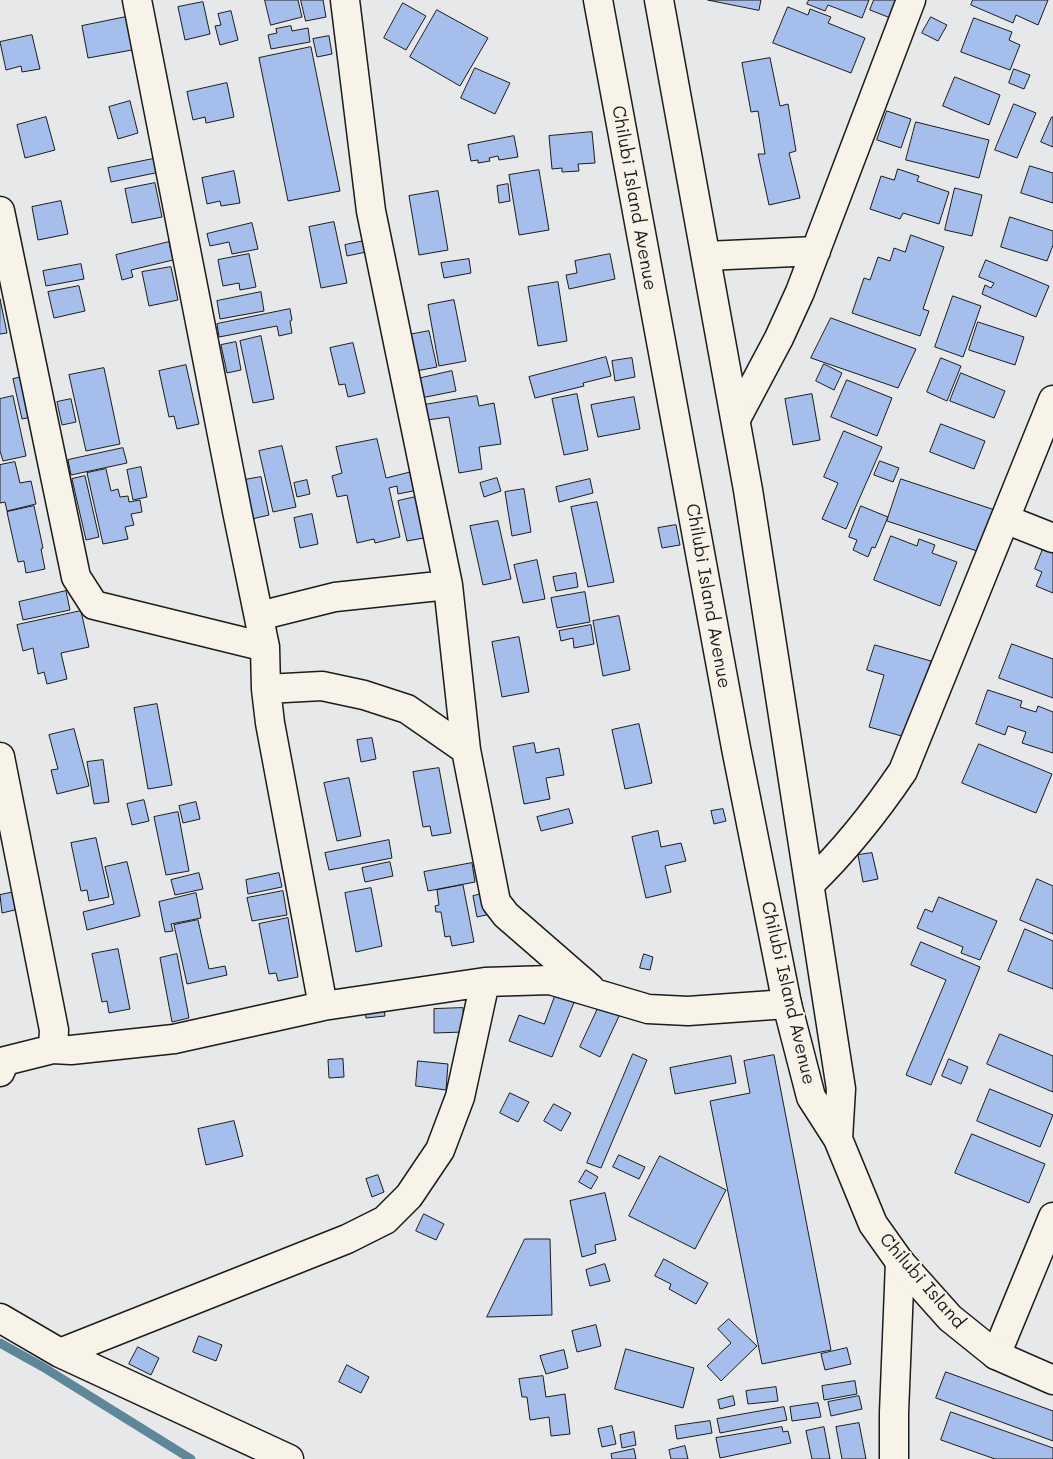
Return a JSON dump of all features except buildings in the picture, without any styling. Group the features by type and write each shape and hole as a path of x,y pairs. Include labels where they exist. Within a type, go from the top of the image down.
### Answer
{"street":[{"path":"137,0 265,647 266,689 276,753 323,1006"},
{"path":"345,0 371,211 448,585 466,750 496,902 506,915 596,993"},
{"name":"Chilubi Island Avenue","path":"598,0 736,748 787,1004 811,1097 838,1139"},
{"name":"Chilubi Island Avenue","path":"659,0 736,419 810,884 841,1089 838,1139"},
{"path":"736,419 779,338 800,292 911,0"},
{"path":"0,211 76,577 94,605 265,647"},
{"path":"706,256 816,251"},
{"path":"810,884 838,857 877,810 903,771 1053,400"},
{"path":"1005,519 1053,538"},
{"path":"259,616 335,597 448,585"},
{"path":"266,689 322,686 364,695 407,710 466,750"},
{"path":"0,757 54,1030 53,1049"},
{"path":"0,1072 5,1061 53,1049 71,1050 174,1039 323,1006 485,982 550,980 648,1009 688,1011 787,1004"},
{"path":"60,1353 347,1239 385,1220 410,1196 440,1150 460,1097 485,982"},
{"name":"Chilubi Island","path":"838,1139 873,1224 900,1262 950,1318 996,1355 1053,1380"},
{"path":"996,1355 1053,1217"},
{"path":"894,1459 900,1262"},
{"path":"0,1318 60,1353 289,1459"}],"waterway":[{"path":"0,1343 43,1367 191,1459"}]}
